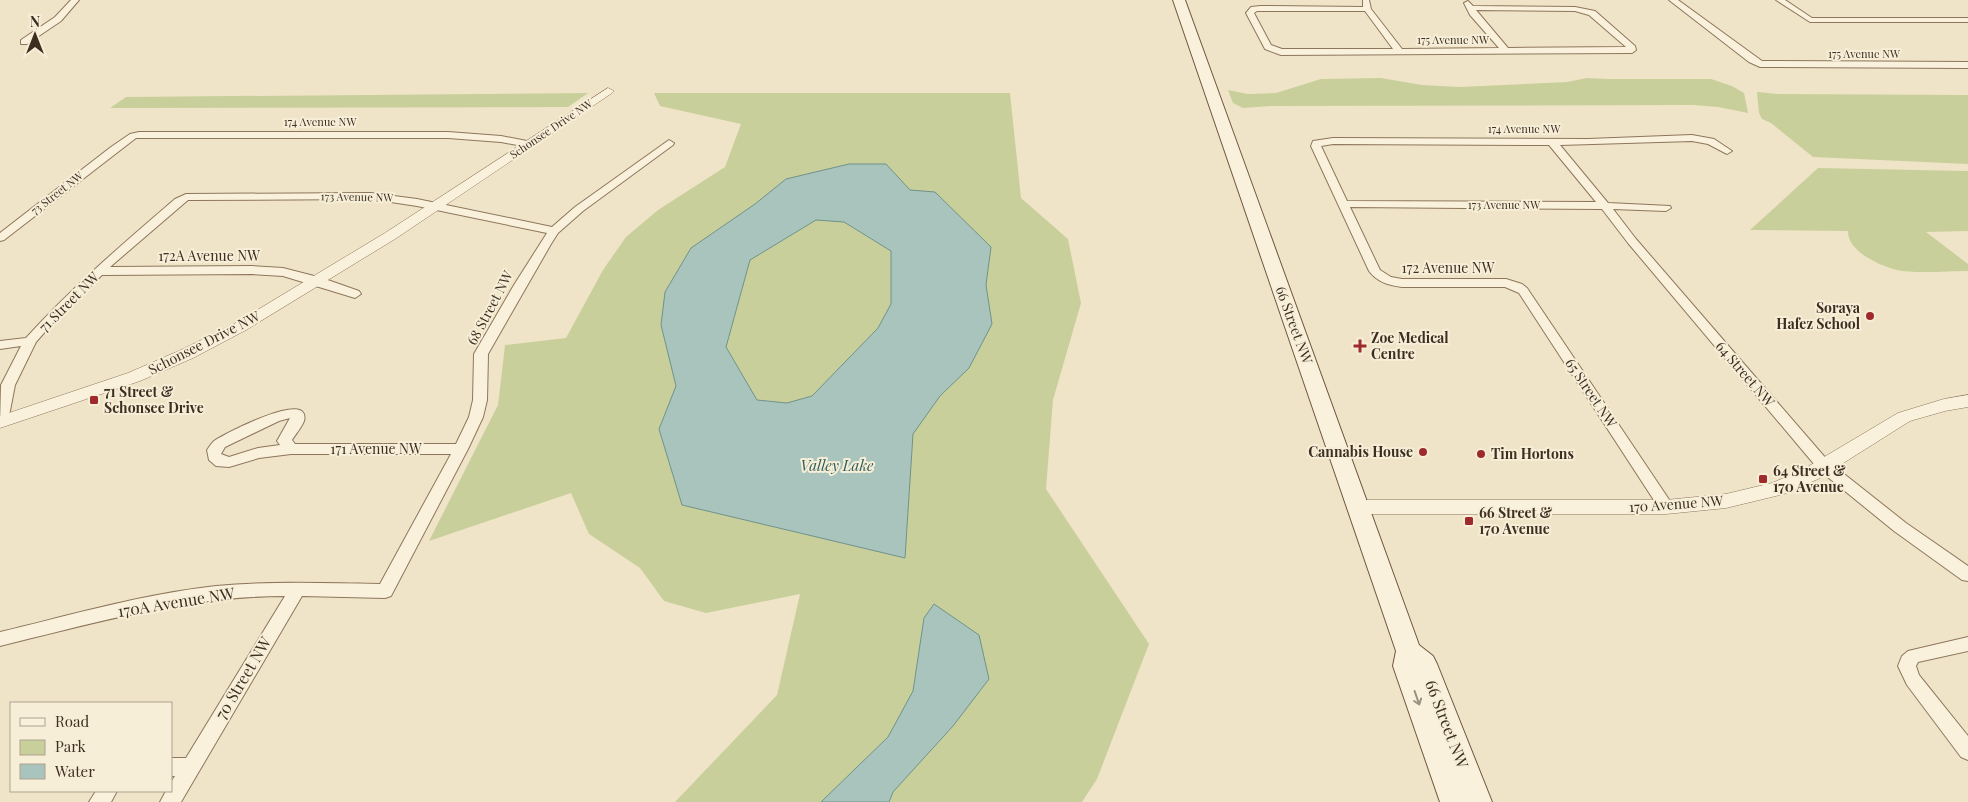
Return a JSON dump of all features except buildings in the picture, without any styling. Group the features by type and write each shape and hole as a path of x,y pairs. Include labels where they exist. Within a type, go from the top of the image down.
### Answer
{"main road":[{"name":"66 Street NW","path":"1179,0 1212,98 1360,507 1409,651 1406,666 1454,802"},
{"name":"66 Street NW","path":"1409,651 1424,664 1478,802"}],"street":[{"path":"24,42 58,19 75,0"},
{"path":"1466,0 1470,8 1506,51"},
{"name":"175 Avenue NW","path":"1673,0 1752,60 1760,64 1968,65"},
{"path":"1781,0 1810,20 1968,20"},
{"path":"1367,4 1399,51"},
{"name":"175 Avenue NW","path":"1367,4 1254,9 1250,13 1268,47 1274,51 1632,50 1592,13 1582,9 1470,8"},
{"name":"Schonsee Drive NW","path":"0,427 170,362 240,327 318,281 435,206 608,90"},
{"name":"174 Avenue NW","path":"115,149 132,136 149,134 448,135 501,139 528,144"},
{"name":"174 Avenue NW","path":"1343,204 1317,150 1317,143 1333,141 1622,142 1692,138 1711,141 1727,151"},
{"name":"64 Street NW","path":"1552,142 1632,241 1824,466 1900,527 1968,574"},
{"name":"68 Street NW","path":"385,591 461,449 476,417 480,400 481,354 532,264 554,231 594,196 669,143"},
{"name":"73 Street NW","path":"0,238 115,149"},
{"name":"173 Avenue NW","path":"186,197 371,196 399,198 506,224 554,231"},
{"name":"71 Street NW","path":"0,427 8,385 30,341 54,314 99,271 186,197"},
{"name":"173 Avenue NW","path":"1343,204 1666,208"},
{"name":"172 Avenue NW","path":"1343,204 1375,271 1385,280 1402,283 1512,284"},
{"name":"172A Avenue NW","path":"99,271 252,270 283,272 318,281"},
{"path":"318,281 355,294"},
{"name":"65 Street NW","path":"1512,284 1523,291 1666,507"},
{"path":"0,345 30,341"},
{"name":"170 Avenue NW","path":"1360,507 1666,507 1699,505 1754,496 1795,482 1904,417 1968,400"},
{"name":"171 Avenue NW","path":"291,449 285,445 284,441 297,421 297,415 293,413 275,417 220,444 214,450 214,456 221,462 229,462 258,453 291,449 461,449"},
{"name":"170A Avenue NW","path":"0,639 175,599 215,593 297,590 385,591"},
{"name":"70 Street NW","path":"170,802 181,767 297,590"},
{"path":"1968,644 1914,656 1908,658 1906,664 1907,671 1913,680 1968,751"}],"green space":[{"path":"1381,78 1422,85 1459,87 1567,82 1587,78 1711,79 1732,86 1744,93 1748,113 1718,107 1693,105 1270,106 1243,108 1233,103 1228,90 1248,94 1276,93 1321,79"},
{"path":"1757,92 1778,94 1968,95 1968,164 1813,157 1771,123 1762,119 1759,113"},
{"path":"588,93 568,107 110,108 126,97"},
{"path":"654,93 1010,93 1021,198 1068,239 1081,303 1053,400 1046,489 1149,644 1097,779 1082,802 675,802 777,695 800,594 706,613 664,601 640,568 589,534 571,493 429,541 498,405 505,345 566,338 603,270 626,237 658,210 725,167 741,124 660,106"},
{"path":"1818,168 1968,171 1968,231 1926,232 1968,264 1968,271 1912,272 1890,268 1874,261 1859,251 1849,238 1848,231 1750,230"}],"water":[{"name":"Valley Lake","path":"849,164 886,164 910,190 935,192 991,247 986,285 992,324 969,368 940,396 913,434 905,558 682,505 659,429 676,386 661,325 665,292 691,248 755,204 786,179","holes":["816,220 844,222 891,251 891,304 878,328 812,396 787,403 757,400 726,347 750,260"]},
{"path":"934,604 979,635 989,679 953,726 893,792 889,802 821,802 888,737 913,691 924,618"}],"place":[{"name":"Soraya Hafez School","path":"1870,316"},
{"name":"Zoe Medical Centre","path":"1360,346"},
{"name":"71 Street & Schonsee Drive","path":"94,400"},
{"name":"Cannabis House","path":"1423,452"},
{"name":"Tim Hortons","path":"1481,454"},
{"name":"64 Street & 170 Avenue","path":"1763,479"},
{"name":"66 Street & 170 Avenue","path":"1469,521"}]}
